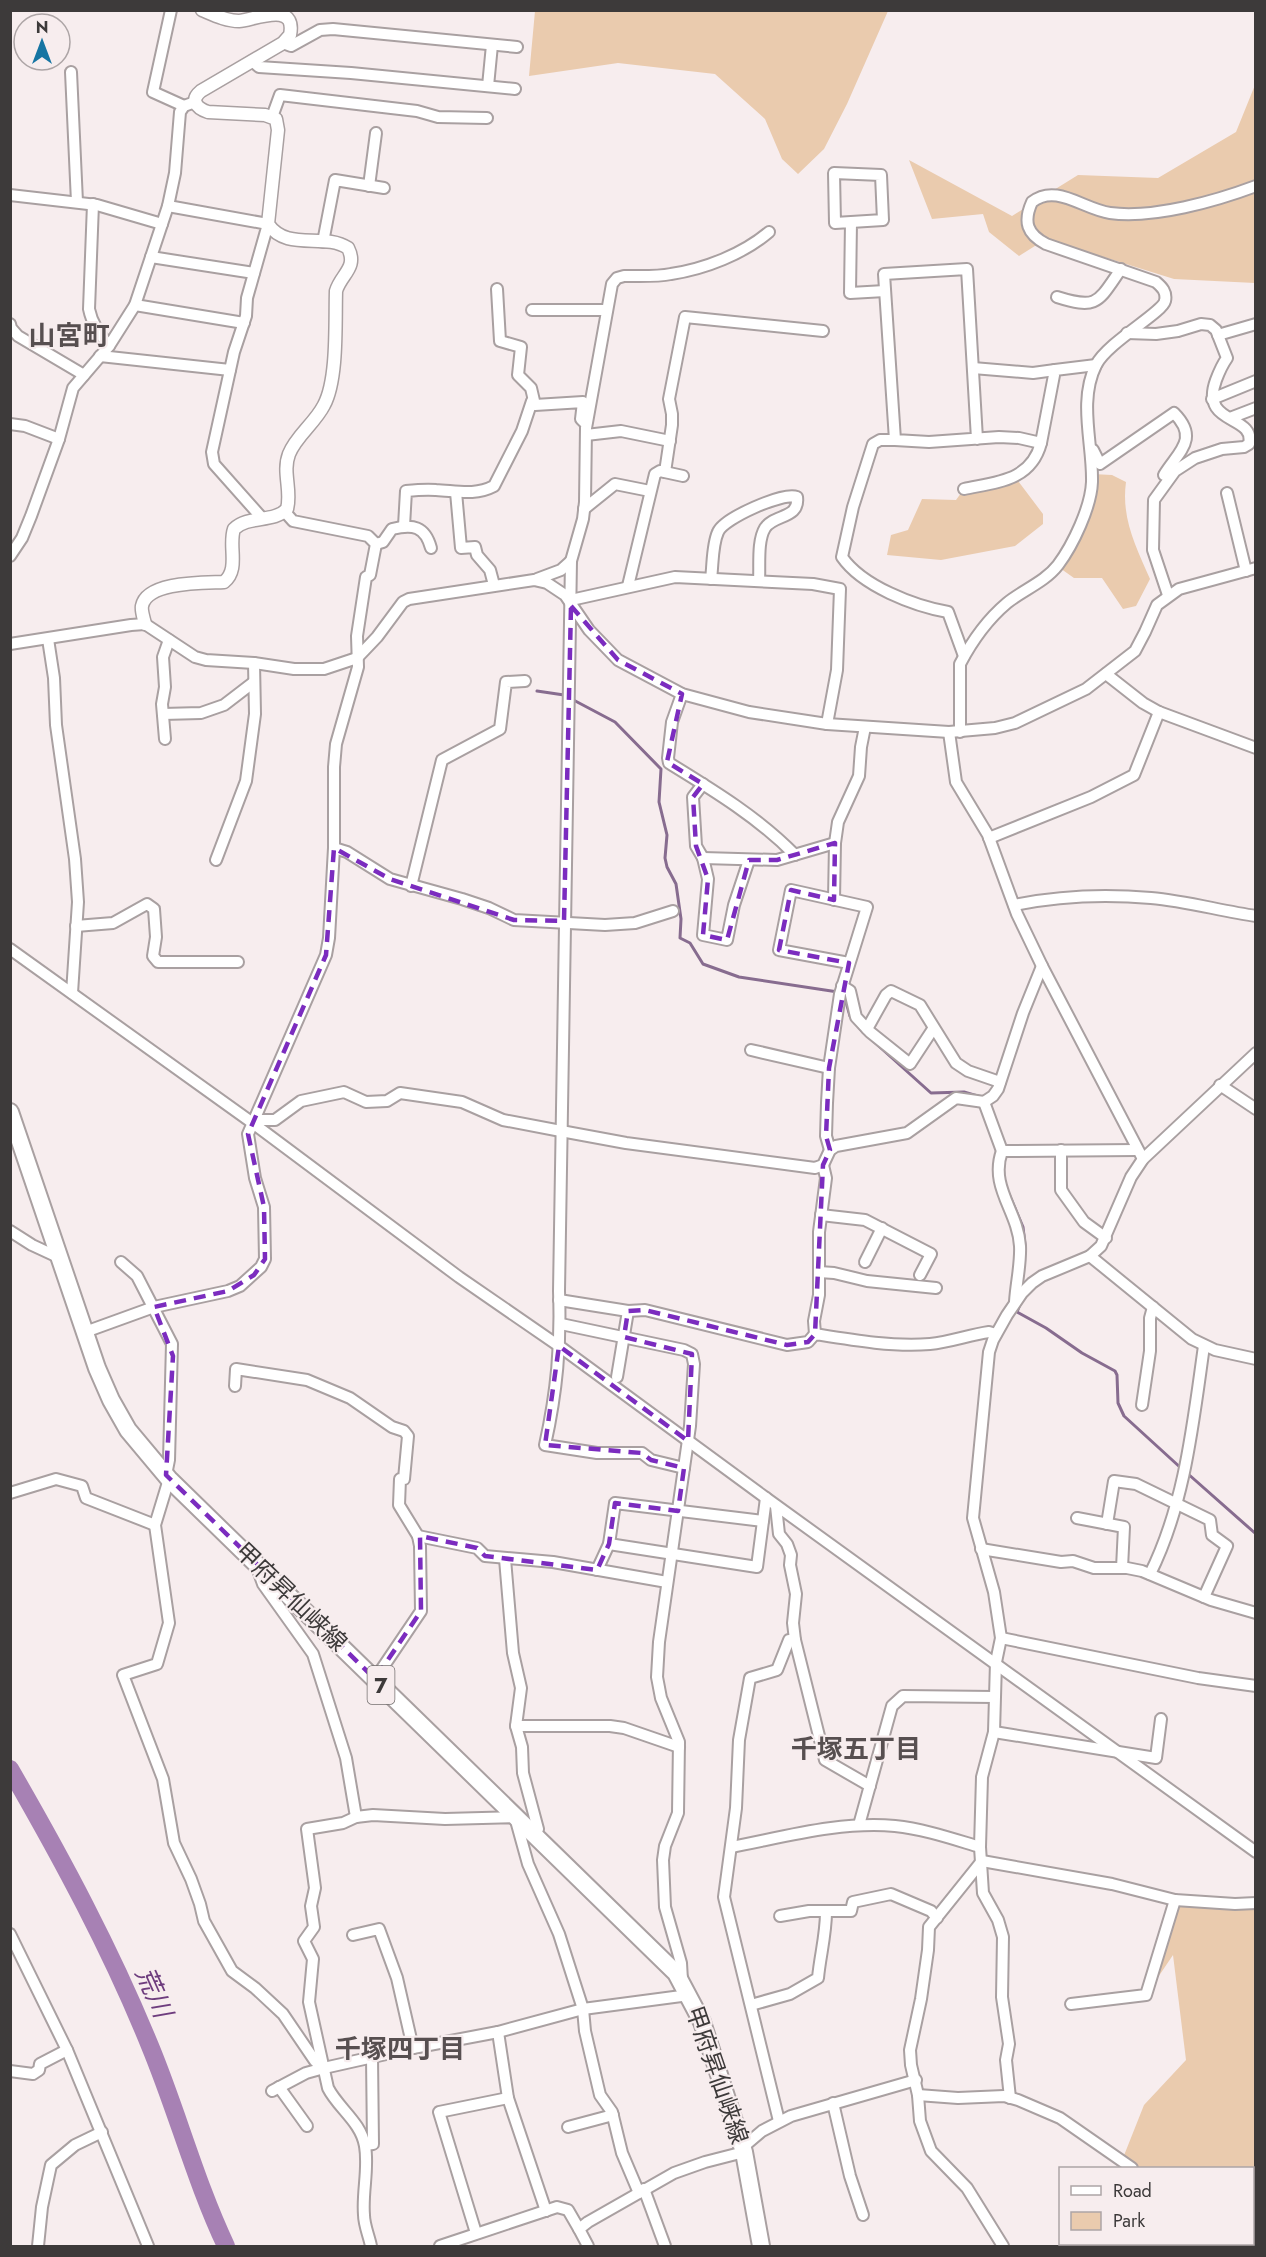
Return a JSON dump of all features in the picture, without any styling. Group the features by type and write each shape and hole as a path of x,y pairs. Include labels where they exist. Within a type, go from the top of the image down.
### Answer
{"main road":[{"name":"甲府昇仙峡線","path":"10,1112 85,1332 111,1400 128,1430 168,1477 675,1973 686,1989 702,2022 743,2150 761,2247"}],"street":[{"path":"171,10 153,92 200,110 272,117 278,124 268,224 247,298 244,323 230,370 212,447 214,464 262,518"},
{"path":"10,556 22,538 59,439 73,388 109,346 135,305 168,206 175,173 180,112 201,91 283,43 290,35 290,23 279,14 266,14 252,19 227,20 202,10"},
{"path":"283,43 291,46 320,30 333,29 517,47"},
{"path":"488,86 492,45"},
{"path":"252,61 259,67 351,73 515,89"},
{"path":"71,72 77,202"},
{"path":"272,117 280,95 417,111 438,117 487,118"},
{"path":"369,186 376,133"},
{"path":"834,173 881,175 883,220 851,222 835,223 834,173"},
{"path":"323,242 335,180 384,188"},
{"path":"960,732 960,664 964,656 989,622 1006,604 1046,577 1058,566 1088,510 1092,483 1088,443 1089,389 1096,365 1104,353 1163,305 1166,298 1164,290 1156,282 1034,238 1027,219 1032,202 1044,194 1054,194 1093,209 1110,213 1133,214 1220,200 1256,186"},
{"path":"10,195 93,204 162,224"},
{"path":"93,204 89,309 94,324 109,346"},
{"path":"145,624 142,606 146,598 156,591 185,584 224,582 230,576 232,568 234,529 239,525 285,512 288,505 286,471 289,453 323,408 327,399 332,364 336,291 351,267 352,255 348,248 335,242 286,238 278,235 268,224 168,206"},
{"path":"851,222 850,293 885,291"},
{"path":"684,1468 651,1460 642,1453 597,1453 545,1445 556,1389 561,1324 559,1300 561,1131 571,561 584,509 586,429 612,284 617,278 624,276 668,275 688,271 729,257 769,232"},
{"path":"151,257 254,273"},
{"path":"895,440 884,274 967,270 977,439"},
{"path":"1057,297 1079,304 1094,302 1101,298 1121,270"},
{"path":"404,526 406,491 435,490 471,493 487,490 494,486 522,431 532,401 531,388 518,375 521,347 500,341 497,289"},
{"path":"135,305 244,323"},
{"path":"532,310 607,310"},
{"path":"665,472 672,414 669,399 685,317 823,332"},
{"path":"10,324 18,336 84,375"},
{"path":"1127,333 1178,332 1201,324 1210,325 1216,330 1227,358 1212,390 1212,399 1218,411 1248,433 1250,439 1249,444 1244,447 1222,448 1195,458 1175,471 1154,500"},
{"path":"1218,335 1256,324"},
{"path":"100,356 230,370"},
{"path":"973,368 1015,372 1096,365"},
{"path":"964,489 1016,477 1038,456 1054,370"},
{"path":"1212,399 1256,381"},
{"path":"532,401 538,406 583,402 581,419 586,429"},
{"path":"1230,418 1256,408"},
{"path":"1088,443 1100,464 1174,413 1184,426 1185,447 1173,461 1155,490 1154,500 1153,550 1168,595"},
{"path":"10,424 25,426 59,439"},
{"path":"586,429 621,431 670,441"},
{"path":"964,656 948,612 925,608 874,587 848,567 842,557 853,507 873,444 880,440 929,442 1009,438 1041,443"},
{"path":"628,586 655,474 660,471 683,476"},
{"path":"584,509 615,484 650,491"},
{"path":"456,492 461,548 475,547 477,555 490,570 494,585"},
{"path":"534,580 547,583 565,595 600,644 618,660 682,694 749,712 827,724 949,732 995,729 1015,723 1086,689 1106,674 1134,651 1146,632 1157,605 1168,595 1179,589 1251,570 1227,493"},
{"path":"711,579 717,533 721,527 752,509 785,496 797,497 796,509 766,526 762,536 759,581"},
{"path":"285,512 293,521 368,536 376,544"},
{"path":"376,544 382,542 392,529 404,526 417,528 426,534 431,548"},
{"path":"85,1332 154,1307 228,1291 240,1286 261,1267 265,1258 264,1207 255,1179 248,1143 249,1134 326,955 334,848 336,744 358,667 357,636 366,577 370,574 376,544"},
{"path":"10,644 145,624 195,657 206,660 254,663 294,669 324,669 357,658 403,602 409,599 534,580 548,576 571,561"},
{"path":"571,603 628,586 675,577 813,584 840,589 837,670 827,724"},
{"path":"48,639 54,678 56,725 75,859 78,902 72,993"},
{"path":"165,739 162,704 165,687 163,657 169,640"},
{"path":"216,860 246,781 255,714 254,663"},
{"path":"1106,674 1143,703 1159,712 1256,748"},
{"path":"411,886 442,760 500,729 506,682 525,681"},
{"path":"163,714 201,713 224,705 254,682"},
{"path":"682,694 672,722 669,763 776,834 795,855"},
{"path":"989,838 1091,797 1134,775 1159,712"},
{"path":"834,900 835,843 838,822 859,776 865,727"},
{"path":"949,732 956,782 989,838 1014,905 1042,966 1140,1154"},
{"path":"703,784 693,797 696,846 703,858 708,879 704,935 727,940 734,905 748,860"},
{"path":"703,858 777,860 835,843"},
{"path":"334,848 347,852 390,879 462,899 514,920 605,925 635,923 673,911"},
{"path":"830,1150 826,1136 829,1068 842,986 867,907 791,890 779,950 849,963"},
{"path":"1014,905 1041,900 1121,896 1179,902 1256,916"},
{"path":"76,926 113,923 147,904 154,909 156,937 153,956 158,962 238,962"},
{"path":"10,949 254,1122 459,1277 559,1346 776,1506 996,1662 1256,1852"},
{"path":"559,1300 628,1311 645,1310 787,1345 808,1342 815,1334 826,1179 823,1165 830,1150 836,1146 907,1133 956,1098 984,1102 993,1096 1042,966"},
{"path":"842,986 850,991 856,1017 867,1029 910,1064 933,1029"},
{"path":"867,1029 886,995 891,991 920,1005 956,1063 968,1071 1000,1082"},
{"path":"751,1050 829,1068"},
{"path":"1010,2098 1006,2060 1010,2044 1002,1997 1003,1937 998,1920 983,1893 980,1846 982,1777 994,1732 993,1698 1001,1638 994,1592 973,1518 988,1352 996,1334 1022,1293 1042,1276 1090,1256 1101,1246 1140,1154 1256,1053"},
{"path":"1220,1086 1256,1109"},
{"path":"254,1122 275,1120 302,1101 344,1092 366,1102 387,1101 400,1093 462,1102 503,1120 626,1143 796,1166 815,1168 823,1165"},
{"path":"984,1102 1002,1151 998,1177 1017,1229 1020,1246 1014,1305"},
{"path":"1002,1151 1060,1150 1140,1154"},
{"path":"1060,1150 1061,1190 1084,1222 1106,1238"},
{"path":"822,1215 865,1220 931,1254 920,1275"},
{"path":"865,1262 882,1228"},
{"path":"10,1231 32,1245 60,1258"},
{"path":"1090,1256 1192,1339 1204,1346 1256,1359"},
{"path":"121,1262 137,1276 172,1344 173,1356 168,1477 155,1525 169,1623 157,1664 123,1675 163,1779 174,1844 194,1887 204,1920 223,1958 232,1971 255,1988 283,2014 315,2061 324,2068"},
{"path":"819,1272 867,1281 936,1288"},
{"path":"1142,1405 1153,1307"},
{"path":"616,1377 628,1311"},
{"path":"307,2126 275,2089 306,2073 412,2048 498,2032 583,2009 686,1989 665,1907 663,1860 678,1813 679,1747 674,1727 661,1698 657,1677 659,1642 688,1441 694,1364 692,1354 684,1350 561,1324"},
{"path":"815,1334 908,1345 933,1344 989,1332 996,1334"},
{"path":"1150,1574 1177,1503 1204,1346"},
{"path":"235,1386 236,1369 307,1380 350,1398 392,1427 404,1431 408,1436 404,1479 400,1479 399,1505 418,1536 421,1611 375,1679"},
{"path":"10,1493 56,1479 82,1486 86,1498 155,1525"},
{"path":"1107,1524 1114,1481 1136,1484 1210,1520 1212,1535 1227,1546 1204,1597"},
{"path":"609,1545 757,1567 766,1498"},
{"path":"597,1570 609,1545 615,1503 763,1521"},
{"path":"776,1506 779,1534 787,1544 791,1555 790,1564 796,1594 793,1623 795,1640 825,1760 870,1786"},
{"path":"1077,1518 1124,1527 1122,1568"},
{"path":"418,1536 477,1548 485,1556 553,1562 668,1582"},
{"path":"981,1549 1062,1562 1073,1561 1094,1568 1122,1568 1150,1574 1204,1597 1256,1613"},
{"path":"505,1559 513,1653 521,1688 516,1726 522,1747 523,1773 538,1828 534,1835"},
{"path":"255,1563 264,1584 313,1654 346,1758 356,1816"},
{"path":"1001,1638 1198,1678 1256,1686"},
{"path":"779,2121 724,1897 736,1808 739,1740 750,1678 777,1670 789,1640 795,1640"},
{"path":"859,1825 892,1706 903,1696 993,1698"},
{"path":"994,1732 1156,1758 1161,1719"},
{"path":"516,1726 610,1726 624,1728 679,1747"},
{"path":"371,2247 364,2216 365,2145 359,2130 328,2088 309,2002 313,1959 304,1941 314,1927 311,1906 315,1888 307,1829 343,1823 356,1816 374,1815 445,1819 515,1816 528,1864 559,1934 583,2009 585,2031 600,2095 613,2115 622,2153 665,2247"},
{"path":"731,1847 859,1825 896,1826 980,1846"},
{"path":"982,1862 1112,1884 1175,1900 1256,1903"},
{"path":"982,1862 929,1927 921,1999 909,2050 916,2080 920,2121 931,2151 952,2170 967,2188 1003,2247"},
{"path":"780,1916 808,1911 851,1911 853,1902 891,1894 930,1911 937,1918"},
{"path":"1071,2004 1146,1995 1175,1900"},
{"path":"751,2006 789,1994 818,1978 826,1936 826,1912"},
{"path":"353,1935 379,1929 397,1978 412,2048"},
{"path":"10,1934 67,2050 148,2247"},
{"path":"498,2032 508,2098 546,2211"},
{"path":"10,2071 33,2073 39,2070 40,2064 67,2050"},
{"path":"365,2145 373,2144 372,2057"},
{"path":"579,2229 674,2173 743,2150 762,2131 779,2121 916,2080"},
{"path":"918,2095 1010,2098 1060,2118 1129,2167"},
{"path":"476,2233 439,2112 508,2098"},
{"path":"833,2103 850,2176 863,2215"},
{"path":"568,2127 613,2115"},
{"path":"38,2247 42,2206 51,2164 75,2145 102,2132"},
{"path":"440,2247 476,2233 557,2208 568,2210 588,2247"}],"highlighted area":[{"path":"571,606 618,660 682,694 667,762 703,784 693,797 696,846 708,879 703,935 727,940 749,860 777,860 835,843 834,900 791,890 779,950 849,963 829,1068 826,1136 830,1150 823,1165 815,1334 808,1342 787,1345 645,1310 628,1311 624,1337 692,1354 688,1441 559,1346 545,1445 642,1453 651,1460 684,1468 678,1511 615,1503 609,1544 597,1570 485,1556 477,1548 420,1536 421,1611 375,1679 166,1475 173,1356 154,1307 228,1291 254,1275 265,1259 264,1207 248,1134 326,955 334,848 390,879 514,920 564,921"}],"green space":[{"path":"535,10 888,11 847,104 824,149 798,174 782,159 765,119 715,74 618,63 529,76"},
{"path":"1255,85 1255,283 1174,279 1046,239 1019,256 989,232 983,214 932,219 909,160 1012,216 1078,175 1158,178 1236,132"},
{"path":"1092,474 1112,475 1126,482 1128,520 1135,544 1150,579 1136,606 1123,609 1102,578 1074,578 1057,566 1081,523"},
{"path":"1015,477 1043,514 1043,524 1015,546 941,560 887,555 891,535 908,530 922,499 956,500 964,489"},
{"path":"1175,1900 1255,1903 1255,2194 1254,2167 1130,2167 1121,2163 1144,2105 1186,2060 1173,1955 1146,1995"}],"waterway":[{"path":"537,691 564,695 615,722 661,769 659,802 667,835 665,858 676,884 681,919 680,938 690,943 703,964 739,977 838,992"},
{"path":"844,995 850,1016 862,1031"},
{"path":"872,1040 931,1093 964,1092 981,1097"},
{"path":"1009,1194 1023,1227 1025,1245"},
{"path":"1021,1302 1017,1312 1115,1371 1118,1403 1124,1416 1182,1469"},
{"path":"1187,1473 1256,1534"},
{"name":"荒川","path":"10,1769 67,1871 135,2010 160,2071 205,2197 226,2246"}],"district":[{"name":"山宮町","path":"69,336"},
{"name":"千塚五丁目","path":"856,1749"},
{"name":"千塚四丁目","path":"400,2049"}]}
